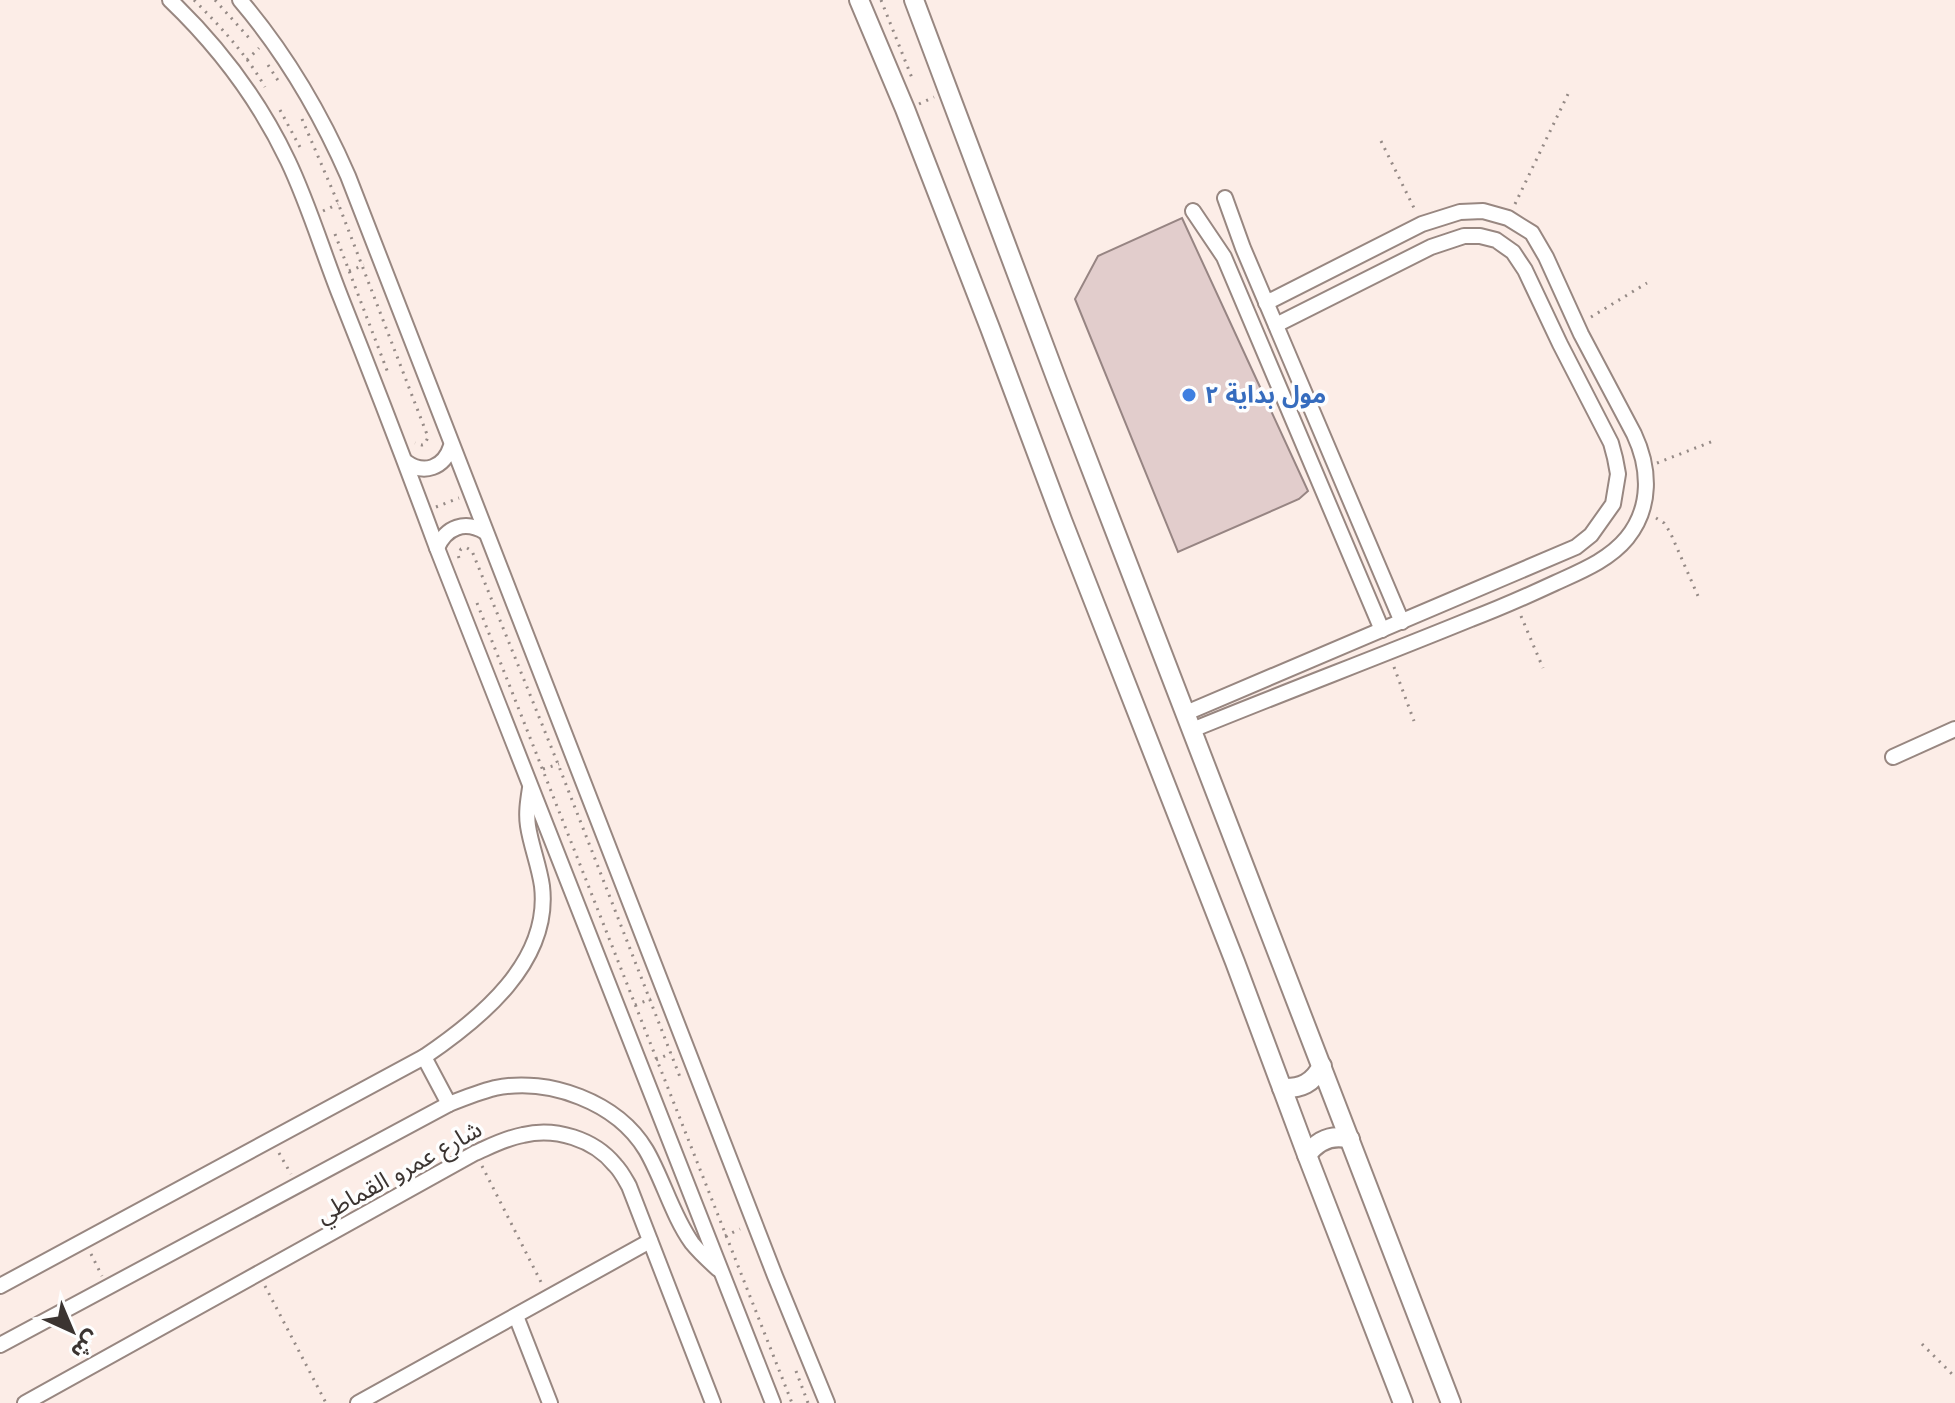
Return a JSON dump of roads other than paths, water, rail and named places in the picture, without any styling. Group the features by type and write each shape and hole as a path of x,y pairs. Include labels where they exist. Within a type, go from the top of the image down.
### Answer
{"street":[{"path":"170,0 234,71 289,162 773,1403"},
{"path":"240,0 271,38 317,110 355,194 827,1403"},
{"path":"859,0 990,328 1403,1403"},
{"path":"914,0 1052,368 1451,1403"},
{"path":"1225,198 1266,303 1402,622"},
{"path":"1193,211 1224,257 1382,630"},
{"path":"1189,721 1282,694 1515,601 1588,567 1611,555 1629,536 1645,499 1646,468 1642,450 1579,330 1546,257 1532,233 1508,218 1483,211 1460,212 1422,224 1266,303"},
{"path":"1189,721 1273,676 1576,547 1591,535 1613,504 1618,474 1611,443 1525,270 1513,252 1496,240 1464,236 1431,247 1276,325"},
{"path":"1232,275 1252,267"},
{"path":"1560,344 1579,330"},
{"path":"406,462 417,468 430,469 442,463 451,446"},
{"path":"437,548 453,528 473,526 485,532"},
{"path":"1273,676 1282,694"},
{"path":"1893,757 1955,729"},
{"path":"0,1286 424,1057 461,1031 491,1004 517,972 541,922 543,892 528,825 528,779"},
{"path":"424,1057 449,1104"},
{"path":"1282,1088 1302,1087 1317,1075 1322,1066"},
{"path":"0,1345 449,1104 498,1087 558,1090 593,1103 614,1116 644,1146 692,1242 721,1272"},
{"name":"شارع عمرو القماطي","path":"25,1403 475,1153 525,1134 550,1133 575,1138 597,1148 615,1165 629,1186 713,1403"},
{"path":"1307,1155 1325,1139 1350,1139"},
{"path":"358,1403 650,1241"},
{"path":"516,1316 550,1403"}],"place":[{"name":"مول بداية ۲","path":"1189,395"}]}
